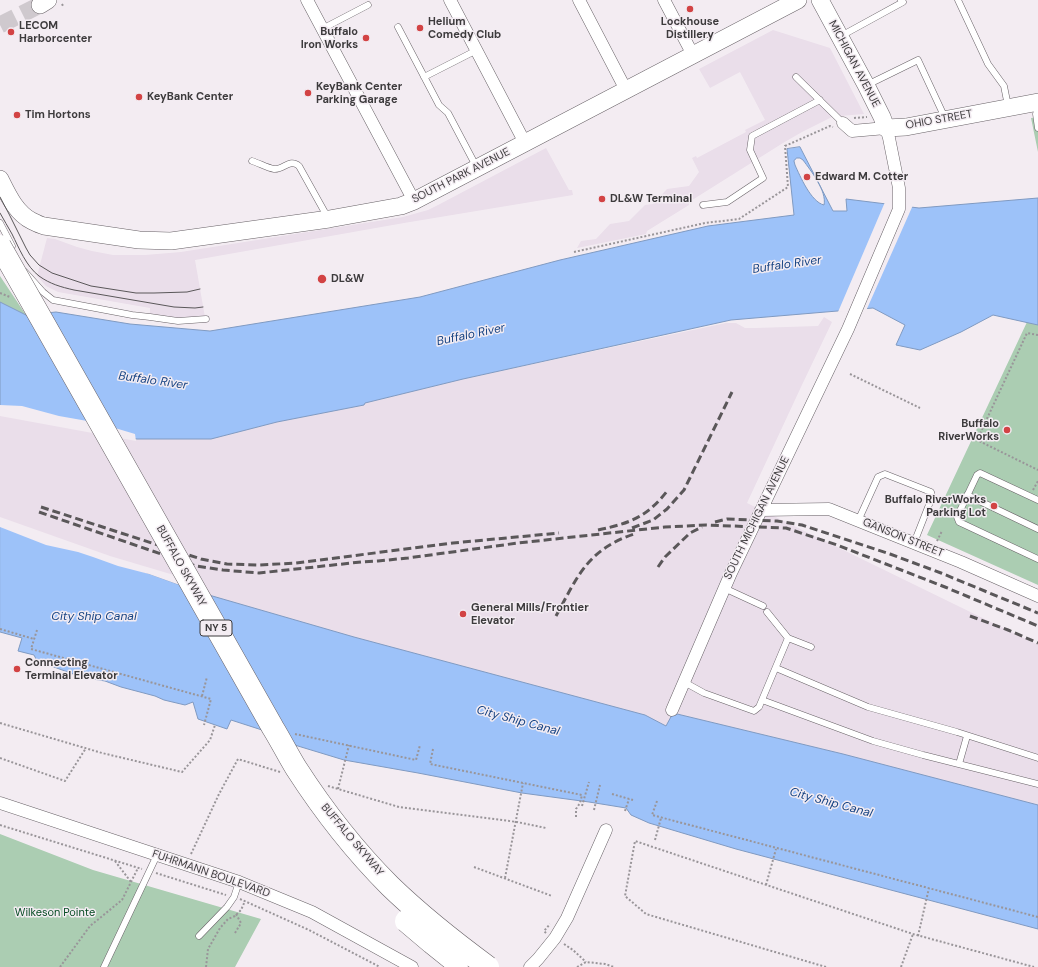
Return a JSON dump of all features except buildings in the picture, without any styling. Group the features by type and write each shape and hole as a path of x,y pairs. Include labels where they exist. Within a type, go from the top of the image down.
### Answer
{"highway":[{"name":"BUFFALO SKYWAY","path":"7,248 255,697 296,768 334,822 360,854 390,886 422,916 488,967"},
{"name":"BUFFALO SKYWAY","path":"3,286 117,480 266,745 299,797 341,854 374,890 414,928 463,967"}],"street":[{"path":"307,0 414,200"},
{"path":"450,0 525,142"},
{"path":"579,0 626,90"},
{"path":"664,0 693,55"},
{"name":"SOUTH PARK AVENUE","path":"0,179 10,199 20,212 31,221 44,226 139,240 171,241 329,220 401,206 477,168 798,0"},
{"name":"MICHIGAN AVENUE","path":"820,0 882,117 886,128"},
{"name":"OHIO STREET","path":"849,120 852,131 906,127 1038,102"},
{"name":"SOUTH MICHIGAN AVENUE","path":"672,710 724,588 848,329 899,208 899,188 886,128"},
{"name":"GANSON STREET","path":"761,510 828,509 961,562 1038,596"},
{"name":"FUHRMANN BOULEVARD","path":"0,803 239,882 312,912 412,967"},
{"path":"530,967 555,938 567,918 606,830"}],"lane":[{"path":"840,37 903,2 901,0"},
{"path":"958,0 988,64 1004,86 1009,108"},
{"path":"322,29 368,5"},
{"path":"398,27 439,105 448,113 477,168"},
{"path":"424,77 477,50"},
{"path":"866,86 918,60 946,119"},
{"path":"796,78 820,100 849,120"},
{"path":"703,205 727,202 763,178 750,150 752,136 820,100"},
{"path":"1038,108 1036,114 1038,128"},
{"path":"252,161 274,169 278,169 292,163 299,166 329,220"},
{"path":"0,223 7,248"},
{"path":"20,264 24,271 43,292 53,300 132,315 178,321 206,319"},
{"path":"1038,500 980,473 977,474 957,517 958,522 1038,559"},
{"path":"858,521 878,477 885,474 931,492 932,497 914,543"},
{"path":"967,495 1038,529"},
{"path":"724,588 763,606"},
{"path":"767,612 788,638 811,647"},
{"path":"684,682 704,692 754,711 759,707 788,638"},
{"path":"776,668 868,707 1038,758"},
{"path":"762,700 873,741 1038,784"},
{"path":"959,764 967,736"},
{"path":"104,967 157,855"},
{"path":"199,936 227,907 234,897 239,882"}],"path":[{"path":"849,120 867,117"},
{"path":"0,293 3,286"},
{"path":"1038,336 1028,333 977,440 1038,470"},
{"path":"850,374 920,408"},
{"path":"936,542 942,531"},
{"path":"0,629 34,639"},
{"path":"37,630 31,649 211,698 204,725"},
{"path":"202,696 207,677"},
{"path":"0,723 86,748 182,772 210,740 215,725"},
{"path":"291,733 416,760 420,745"},
{"path":"338,789 349,745"},
{"path":"0,758 65,781 86,748"},
{"path":"433,749 430,764 582,795 580,803 576,809 576,819"},
{"path":"186,865 219,794 238,759 281,772"},
{"path":"582,806 589,782"},
{"path":"505,878 517,822 523,783"},
{"path":"324,785 399,807 517,822 546,828"},
{"path":"594,810 600,785"},
{"path":"612,794 633,800"},
{"path":"625,811 630,799"},
{"path":"657,801 652,816 1038,917"},
{"path":"655,840 661,818"},
{"path":"0,825 228,895"},
{"path":"826,967 646,914 625,896 634,841 918,936 1034,967"},
{"path":"766,885 776,849"},
{"path":"114,860 130,882"},
{"path":"474,867 552,896"},
{"path":"60,967 90,926 122,900 138,868"},
{"path":"918,936 929,888"},
{"path":"238,898 309,930 380,967"},
{"path":"206,967 208,949 220,928 228,919 241,910 245,901"},
{"path":"231,914 236,914"},
{"path":"235,932 241,923 236,914"},
{"path":"901,967 913,934"},
{"path":"560,942 573,950 586,962"},
{"path":"577,967 586,962 614,967"}],"shaded area":[{"path":"773,30 830,48 864,114 840,116 838,114 802,132 689,202 689,205 647,231 646,234 577,248 581,241 596,239 610,224 629,221 645,205 653,204 667,189 689,186 699,172 692,158 696,156 697,158 746,132 745,130 765,120 740,72 710,88 699,69"},
{"path":"546,148 569,190 572,190 573,195 195,260 206,323 180,322 150,317 150,308 58,292 46,286 37,276 47,238 55,239 92,251 113,255 145,255 181,252 403,217 428,210"},
{"path":"824,317 832,322 747,503 1038,645 1038,805 843,754 673,713 666,726 645,715 354,637 202,593 0,519 0,413 211,439 277,422 364,405 365,403 463,379 726,323 736,323 745,328 818,326"}],"green space":[{"path":"1038,117 1038,152 1031,118"},
{"path":"0,276 26,315 0,302"},
{"name":"Buffalo RiverWorks","path":"1027,322 1038,325 1038,585 927,535"},
{"name":"Wilkeson Pointe","path":"0,834 93,870 261,919 235,967 0,967"}],"water":[{"name":"Buffalo River","path":"800,147 816,179 803,160 797,158 794,161 795,165 803,182 810,194 819,203 824,205 820,186 833,211 847,211 846,199 919,208 1038,198 1038,325 993,315 961,332 920,350 896,345 905,325 873,308 731,320 463,379 365,403 364,405 277,422 211,439 137,439 0,413 0,302 26,315 56,312 130,324 210,331 420,297 560,260 708,226 794,215 787,149"},
{"name":"City Ship Canal","path":"0,519 202,593 354,637 645,715 666,726 673,713 843,754 1038,805 1038,929 736,849 649,823 631,815 626,808 522,793 344,760 288,743 262,730 231,720 227,729 198,719 193,702 185,705 164,700 105,681 76,675 37,661 34,655 18,651 22,638 0,632"}],"pier":[{"path":"885,202 913,205 866,311 838,312"},
{"path":"0,405 22,406 59,416 110,425 135,434 136,441 0,416"},
{"path":"0,517 110,556 204,584 202,593 149,574 118,566 78,552 46,545 0,527"}],"tunnel":[{"path":"0,25 40,5"}],"tram line":[{"path":"0,197 30,255 39,265 52,273 91,286 136,293 187,292 200,289"},
{"path":"0,213 30,267 39,276 51,283 74,290 174,307 203,307"}],"railway":[{"path":"632,528 653,520 667,509 684,490 732,392"},
{"path":"598,530 620,525 638,518 653,507 668,490"},
{"path":"41,507 201,559 227,564 260,565 296,563 453,543 559,533"},
{"path":"39,512 196,566 259,573 408,558 518,543 665,527 706,525 786,528 837,545 945,587 1038,626"},
{"path":"715,522 727,519 777,521 802,525 890,554 941,573 1038,613"},
{"path":"658,567 665,557 690,533 702,527"},
{"path":"556,616 578,577 594,556 618,540 634,534"},
{"path":"970,616 1038,643"}],"place":[{"name":"Lockhouse Distillery","path":"690,9"},
{"name":"Helium Comedy Club","path":"420,28"},
{"name":"LECOM Harborcenter","path":"11,32"},
{"name":"Buffalo Iron Works","path":"366,38"},
{"name":"KeyBank Center Parking Garage","path":"308,93"},
{"name":"KeyBank Center","path":"139,97"},
{"name":"Tim Hortons","path":"17,115"},
{"name":"Edward M. Cotter","path":"807,177"},
{"name":"DL&W Terminal","path":"602,199"},
{"name":"DL&W","path":"322,279"},
{"name":"Buffalo RiverWorks","path":"1007,430"},
{"name":"Buffalo RiverWorks Parking Lot","path":"994,506"},
{"name":"General Mills/Frontier Elevator","path":"463,614"},
{"name":"Connecting Terminal Elevator","path":"17,669"}]}
